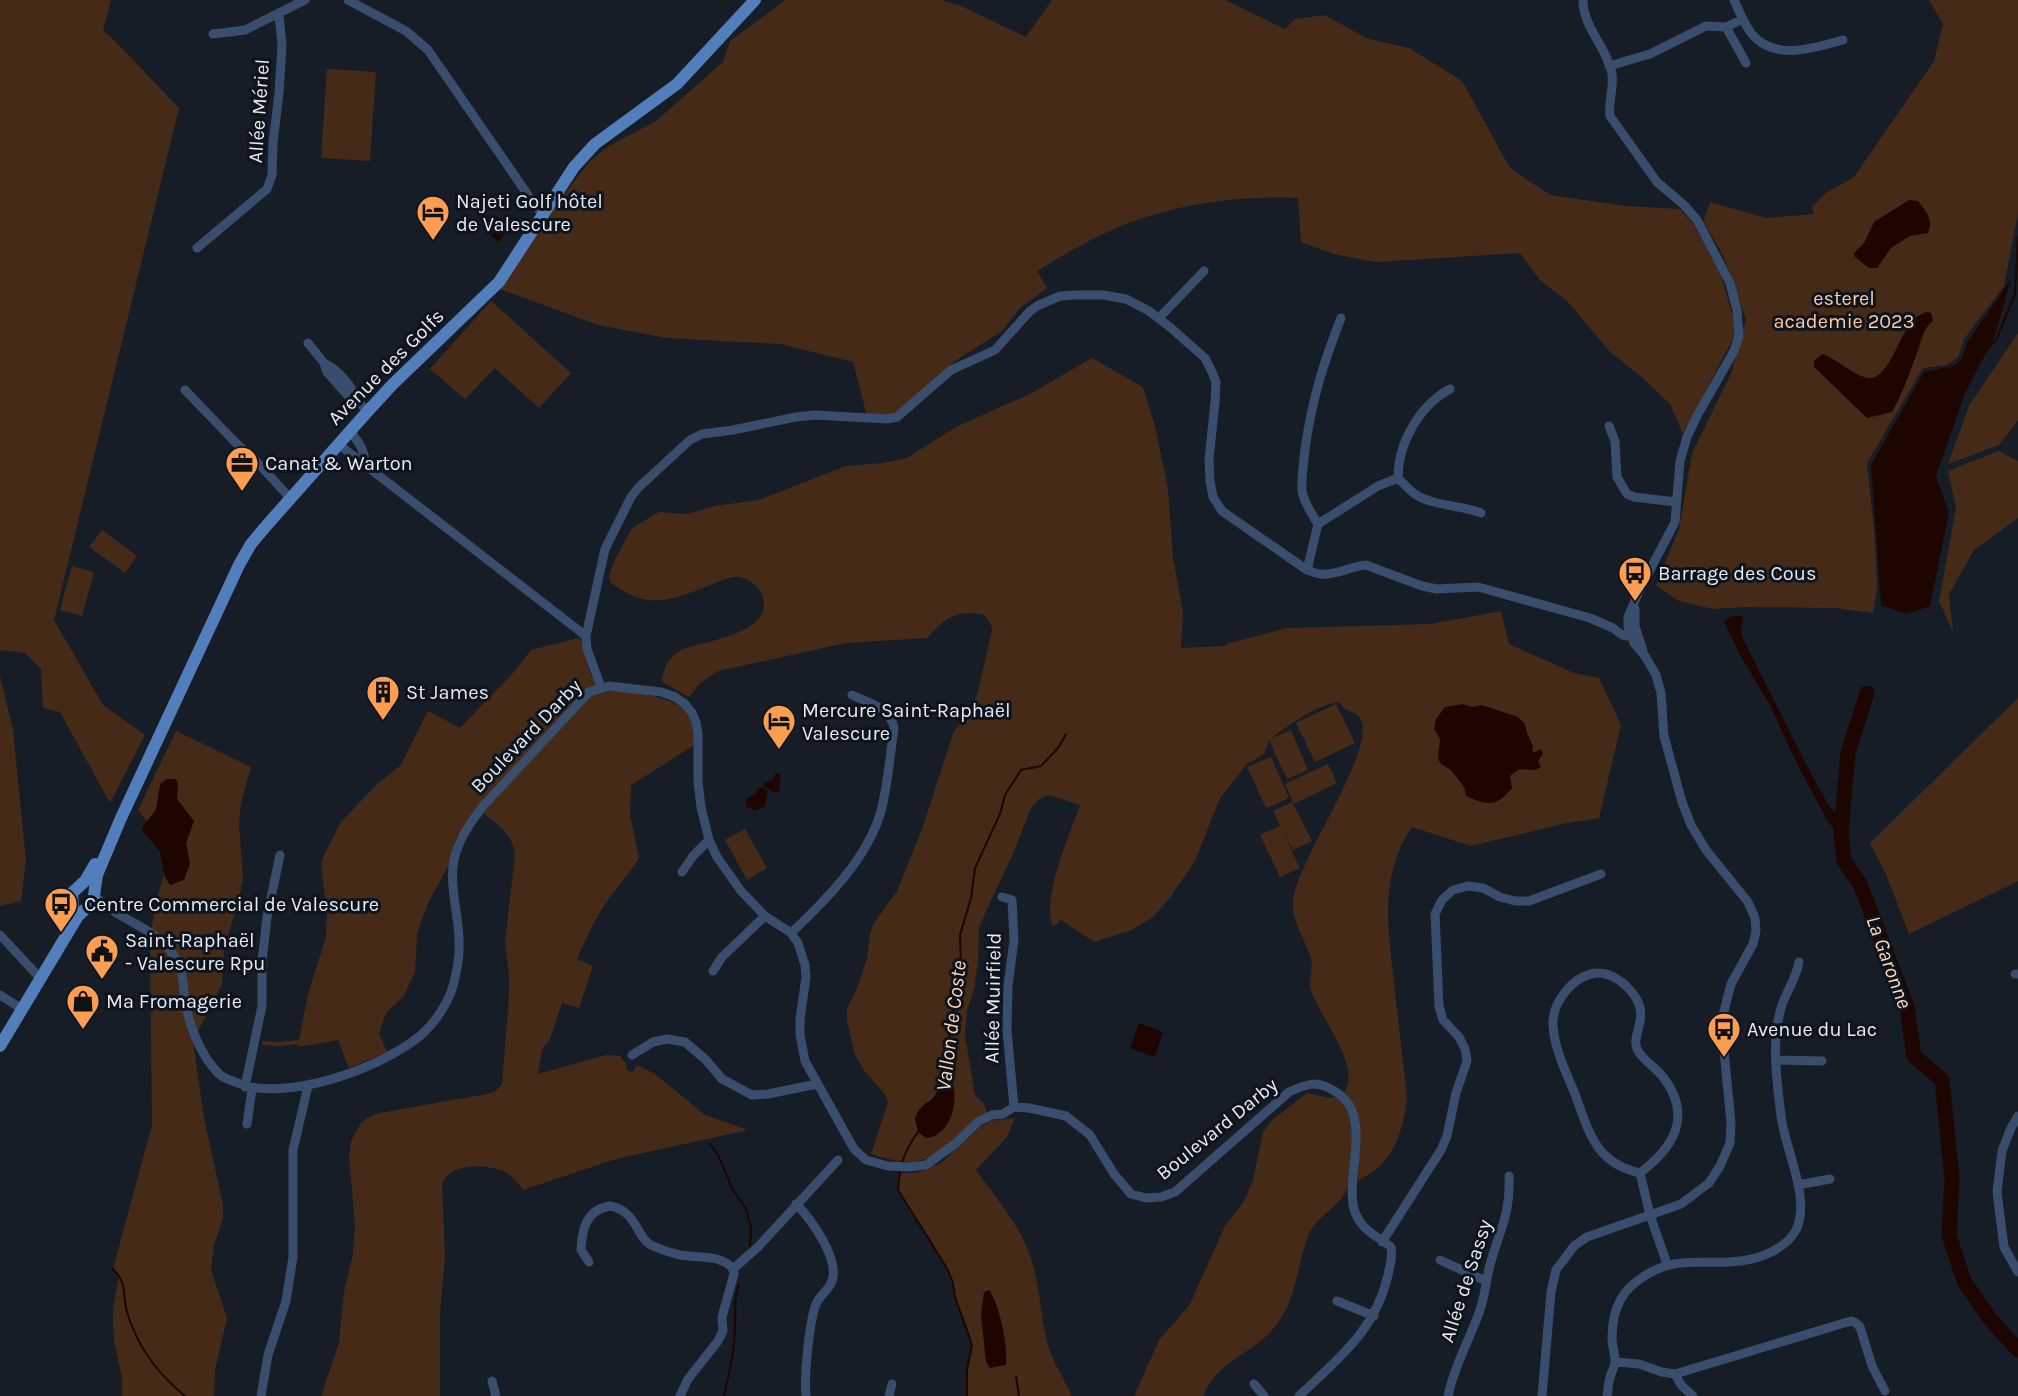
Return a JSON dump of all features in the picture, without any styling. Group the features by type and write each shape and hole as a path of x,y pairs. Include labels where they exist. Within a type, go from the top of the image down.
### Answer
{"main road":[{"name":"Avenue des Golfs","path":"0,1046 78,916 91,899 97,875 121,818 239,565 251,544 400,376 494,287 509,268 574,167 595,144 677,84 748,2"},
{"name":"Avenue des Golfs","path":"80,885 90,874 121,818"},
{"path":"80,885 88,886 91,899 80,907 73,900 72,893 80,885"},
{"name":"Avenue des Golfs","path":"42,975 71,912 73,900"}],"street":[{"path":"213,34 245,30 305,0"},
{"path":"348,0 406,31 428,50 543,214"},
{"path":"1542,1396 1551,1292 1556,1270 1563,1258 1587,1237 1681,1204 1709,1184 1720,1166 1730,1143 1731,1123 1722,1030 1724,1011 1731,984 1753,944 1756,924 1748,902 1706,850 1691,825 1682,802 1664,736 1659,684 1632,628 1635,602 1640,589 1675,522 1680,461 1687,437 1730,358 1739,336 1737,310 1730,283 1697,220 1684,205 1657,182 1610,116 1612,74 1587,22 1583,0"},
{"path":"1734,0 1752,34 1764,44 1797,51 1843,40"},
{"name":"Allée Mériel","path":"197,248 267,189 272,175 282,45 279,15"},
{"path":"1610,66 1650,54 1706,26 1726,27 1743,19"},
{"path":"1726,27 1746,63"},
{"path":"1159,318 1204,271"},
{"path":"601,687 587,649 586,636 605,549 631,497 639,487 696,436 796,417 872,419 897,417 951,370 995,350 1039,304 1060,296 1113,296 1138,304 1159,318 1199,352 1216,382 1209,459 1213,497 1222,511 1307,570 1331,574 1358,565 1366,565 1422,586 1437,589 1478,587 1590,618 1613,628 1632,628"},
{"path":"1318,524 1302,492 1303,468 1310,417 1322,365 1341,318"},
{"path":"308,343 324,363 332,367 354,392 356,400 368,411"},
{"path":"1450,389 1436,396 1425,408 1404,442 1398,464 1398,478 1415,494 1426,500 1466,507 1481,513"},
{"path":"186,390 290,498"},
{"path":"1609,426 1615,441 1617,477 1627,494 1634,497 1676,502"},
{"path":"349,431 358,440 364,452 366,464"},
{"path":"338,444 586,636"},
{"path":"1307,570 1318,524 1378,486 1398,478"},
{"name":"Boulevard Darby","path":"91,899 153,933 165,943 177,960 182,976 185,1003 194,1031 204,1053 220,1076 249,1088 282,1089 308,1086 338,1077 410,1044 424,1033 444,1006 452,989 459,958 453,866 457,848 469,824 589,692 601,687 636,688 668,694 685,704 692,713 698,734 698,782 701,807 709,840 729,875 765,916 792,933"},
{"path":"852,695 885,711 892,719 892,738 881,812 864,849 837,887 792,933 802,952 805,965 806,977 800,1019 800,1035 805,1061 854,1149 867,1160 888,1166 926,1165 955,1144 979,1121 1003,1114 1014,1107"},
{"path":"682,872 693,856 709,840"},
{"path":"247,1124 249,1088 262,1006 262,962 267,917 280,855"},
{"path":"1383,1242 1441,1150 1447,1136 1456,1093 1467,1061 1465,1049 1459,1037 1443,1020 1439,1006 1435,914 1442,900 1453,890 1468,886 1483,888 1500,897 1515,901 1529,901 1601,874"},
{"name":"Allée Muirfield","path":"1002,897 1012,900 1014,940 1008,986 1007,1029 1014,1107"},
{"path":"713,971 722,957 765,916"},
{"path":"0,935 42,975"},
{"path":"1607,1396 1610,1377 1616,1362 1612,1339 1614,1316 1621,1297 1634,1283 1667,1264 1696,1260 1742,1261 1780,1247 1797,1228 1800,1213 1798,1185 1783,1133 1776,1039 1782,1005 1797,976 1798,962"},
{"path":"1596,973 1608,975 1625,983 1636,998 1642,1010 1636,1048 1664,1079 1673,1094 1678,1114 1677,1131 1668,1146 1652,1164 1640,1173 1613,1164 1599,1152 1588,1130 1557,1046 1553,1024 1554,1009 1558,1001 1563,993 1577,982 1596,973"},
{"path":"0,994 22,1009"},
{"path":"632,1055 653,1042 667,1038 685,1042 722,1079 752,1095 817,1084"},
{"path":"1776,1060 1822,1061"},
{"name":"Boulevard Darby","path":"1014,1107 1066,1116 1090,1135 1122,1186 1131,1194 1146,1198 1161,1197 1175,1192 1289,1092 1309,1083 1324,1084 1342,1095 1356,1120 1354,1208 1358,1219 1367,1231 1391,1247 1393,1254 1384,1292 1374,1316"},
{"path":"261,1396 268,1355 286,1301 293,1257 293,1150 308,1086"},
{"path":"2018,1116 2002,1151 1997,1192 2004,1247 2018,1272"},
{"path":"733,1269 758,1247 838,1160"},
{"path":"1640,1173 1650,1215 1667,1264"},
{"name":"Allée de Sassy","path":"1448,1396 1451,1379 1480,1309 1486,1281 1507,1215 1510,1195 1509,1176"},
{"path":"1798,1185 1830,1179"},
{"path":"796,1204 807,1214 824,1243 834,1272 831,1283 816,1304 809,1346 806,1396"},
{"path":"589,1262 581,1250 584,1227 588,1218 595,1212 610,1206 625,1212 649,1244 682,1255 724,1260 733,1269 734,1274 722,1317 723,1331 718,1341 688,1379 680,1396"},
{"path":"1440,1260 1486,1281"},
{"path":"1299,1396 1351,1346 1374,1316 1337,1301"},
{"path":"1616,1362 1639,1364 1675,1374 1851,1321 1860,1327 1872,1366 1885,1391"},
{"path":"1675,1374 1681,1385 1692,1396"},
{"path":"492,1381 495,1396"},
{"path":"889,1396 892,1384"},
{"path":"1254,1384 1264,1396"}],"green space":[{"path":"0,0 111,0 103,31 179,108 54,620 103,705 145,735 110,803 60,712 43,708 41,669 25,653 0,650"},
{"path":"786,0 941,0 961,6 1026,37 1052,0 1225,0 1285,29 1295,19 1325,15 1366,38 1409,48 1462,81 1510,168 1550,195 1626,206 1680,209 1694,225 1721,275 1737,331 1683,434 1670,404 1644,379 1609,351 1568,302 1540,280 1520,253 1376,262 1333,254 1301,242 1298,198 1248,198 1197,204 1172,210 1124,225 1085,243 1037,271 1047,288 1020,308 1002,331 955,361 903,414 867,416 853,362 780,344 666,338 598,325 494,285 589,162 607,147 656,121 723,62 730,41"},
{"name":"esterel academie 2023","path":"1929,0 2018,0 2018,214 2004,286 1964,339 1958,357 1947,365 1923,368 1867,463 1875,539 1877,588 1873,613 1836,608 1713,609 1679,601 1656,585 1679,529 1692,453 1731,374 1746,319 1723,255 1703,222 1710,202 1766,218 1814,214 1812,207 1826,193 1854,177 1934,61 1943,24"},
{"path":"327,69 376,72 370,161 321,158"},
{"path":"491,301 571,373 539,408 495,368 465,399 430,369"},
{"path":"2018,333 2018,420 1999,445 1948,464 1969,406"},
{"path":"1092,358 1143,387 1155,426 1168,489 1173,557 1183,613 1181,648 1225,646 1287,628 1431,624 1501,611 1509,644 1574,673 1599,678 1621,725 1599,818 1567,823 1471,846 1412,827 1394,864 1388,903 1388,923 1407,1098 1406,1108 1399,1135 1391,1152 1378,1168 1358,1181 1360,1121 1345,1091 1348,1068 1337,1040 1311,991 1311,959 1293,910 1297,885 1358,754 1363,733 1357,714 1345,709 1339,702 1329,704 1303,716 1270,739 1291,730 1308,770 1287,779 1269,740 1264,754 1247,764 1220,798 1195,861 1169,899 1153,917 1132,930 1094,942 1061,920 1053,927 1050,914 1058,866 1080,805 1049,795 1039,799 1031,808 979,928 978,963 974,989 967,1010 965,1036 975,1095 984,1104 987,1113 930,1157 920,1161 899,1161 871,1154 888,1102 885,1094 866,1073 855,1055 847,1021 847,1009 867,958 874,923 897,891 921,832 953,734 977,696 992,630 991,625 985,615 959,614 941,624 927,638 846,643 718,671 700,683 689,697 662,682 668,662 683,649 738,633 751,626 760,617 764,606 759,590 749,580 736,577 685,595 649,600 624,591 610,582 609,575 616,557 632,528 659,512 688,514 715,506 759,500 846,466 883,463 907,458 956,427 1030,394"},
{"path":"1999,451 2018,461 2018,518 1974,550 1949,594 1953,632 1939,601 1956,508 1948,471"},
{"path":"102,530 137,556 125,573 89,547"},
{"path":"72,566 94,572 82,616 60,610"},
{"path":"579,638 583,641 591,676 606,691 626,691 664,699 684,709 690,716 696,744 631,785 630,815 639,858 603,907 587,936 577,959 593,966 579,1008 562,1003 550,1039 542,1050 538,1074 606,1055 620,1056 627,1065 626,1069 633,1073 637,1065 655,1074 705,1115 748,1130 616,1159 523,1190 512,1177 496,1169 468,1167 451,1173 445,1178 442,1186 445,1255 440,1314 440,1396 321,1396 339,1343 344,1292 353,1254 355,1225 349,1156 351,1141 360,1124 379,1113 488,1094 496,1091 502,1084 509,997 505,943 515,854 506,833 476,808 455,840 450,863 428,903 417,935 415,972 404,996 386,1013 379,1033 387,1052 349,1068 338,1040 297,1047 298,1044 262,1045 262,1041 299,1040 308,994 326,937 327,912 321,865 323,857 341,822 377,784 401,765 428,711 460,728 513,673 531,650"},
{"path":"0,676 13,730 26,860 21,901 0,906"},
{"path":"2018,698 2018,881 1909,934 1885,872 1870,843"},
{"path":"1336,704 1355,743 1315,762 1296,723"},
{"path":"176,731 251,767 241,803 239,825 243,878 239,902 224,946 222,984 193,1041 204,1118 223,1205 223,1218 214,1245 211,1270 227,1318 215,1370 214,1396 122,1396 122,1378 114,1341 113,1324 113,1309 119,1276 113,1269 152,1125 150,940 156,900 168,863 162,842 138,810"},
{"path":"1271,757 1289,798 1266,808 1247,767"},
{"path":"1328,764 1337,783 1294,804 1285,784"},
{"path":"1292,802 1312,841 1293,850 1283,832 1300,868 1280,877 1260,835 1280,826 1273,811"},
{"path":"745,829 767,868 747,880 725,840"},
{"path":"1307,1093 1330,1098 1339,1096 1352,1126 1351,1160 1345,1193 1337,1204 1316,1223 1309,1234 1293,1292 1284,1314 1258,1343 1218,1373 1203,1396 1134,1396 1159,1340 1189,1306 1225,1226 1244,1201 1253,1180 1263,1132 1271,1121"},
{"path":"1015,1118 1007,1137 976,1170 1009,1215 1030,1254 1048,1345 1072,1396 967,1396 967,1370 972,1345 955,1297 953,1283 929,1237 898,1190 898,1176 902,1173 917,1173 941,1163 980,1127 990,1121"}],"shaded area":[{"path":"1909,200 1918,201 1926,212 1930,220 1928,233 1910,236 1891,248 1877,268 1869,268 1855,257 1854,253 1864,243 1874,222"},
{"path":"497,216 511,225 499,242 491,236 499,224 491,223"},
{"path":"2011,279 1995,336 1965,393 1936,476 1949,513 1930,606 1906,614 1881,605 1871,465 1924,372 1953,366 1962,359 1967,343"},
{"path":"1926,312 1931,313 1933,321 1923,334 1906,382 1892,412 1867,418 1814,367 1814,361 1822,354 1861,376 1875,377 1888,364 1909,325 1915,318"},
{"path":"1733,616 1743,616 1741,632 1743,639 1837,821 1830,825 1799,768 1770,705 1740,655 1724,621"},
{"path":"1864,693 1869,694 1865,721 1852,717"},
{"path":"1463,704 1472,707 1482,705 1518,717 1525,724 1533,746 1532,751 1541,749 1543,754 1538,761 1541,767 1535,770 1519,769 1510,776 1512,788 1496,802 1481,802 1466,796 1464,787 1451,770 1441,764 1438,759 1440,739 1434,729 1436,719 1445,707"},
{"path":"775,774 781,775 779,791 774,793 763,785 765,781 774,779"},
{"path":"167,779 176,779 177,799 194,821 186,843 190,864 184,880 170,885 165,877 160,852 142,830 156,809 161,783"},
{"path":"763,787 768,791 765,806 755,811 746,806 746,799 756,794 757,789"},
{"path":"1139,1023 1163,1032 1155,1057 1130,1048"},
{"path":"950,1077 955,1094 952,1114 942,1131 926,1138 918,1132 915,1118 918,1111 936,1093 940,1078"},
{"path":"989,1290 1000,1316 1006,1357 1006,1365 990,1368 986,1362 981,1315 984,1292"}],"waterway":[{"path":"1986,352 1997,338 2015,294 2018,237"},
{"name":"La Garonne","path":"1867,693 1848,753 1841,833 1844,861 1860,884 1907,1007 1914,1056 1942,1080 1952,1179 1949,1235 1964,1281 1990,1319 2018,1350"},
{"name":"Vallon de Coste","path":"947,1078 950,1026 961,969 960,935 971,898 975,868 1000,814 1005,795 1021,770 1041,766 1058,748 1066,734"},
{"path":"1829,812 1841,833"},
{"name":"Vallon de Coste","path":"901,1165 908,1147 919,1131"},
{"path":"709,1143 718,1155 732,1188 746,1209 751,1228 750,1247"},
{"name":"Vallon de Coste","path":"900,1171 898,1190 948,1270 972,1345 967,1370 967,1396"},
{"path":"113,1269 123,1284 127,1312 136,1336 157,1369 185,1396"},
{"path":"724,1396 733,1353 735,1301 739,1285"},
{"path":"1016,1376 1019,1396"}],"place":[{"name":"Najeti Golf hôtel de Valescure","path":"433,241"},
{"name":"Canat & Warton","path":"242,492"},
{"name":"Barrage des Cous","path":"1635,602"},
{"name":"St James","path":"383,721"},
{"name":"Mercure Saint-Raphaël Valescure","path":"779,750"},
{"name":"Centre Commercial de Valescure","path":"61,933"},
{"name":"Saint-Raphaël - Valescure Rpu","path":"102,980"},
{"name":"Ma Fromagerie","path":"83,1030"},
{"name":"Avenue du Lac","path":"1724,1058"}]}
